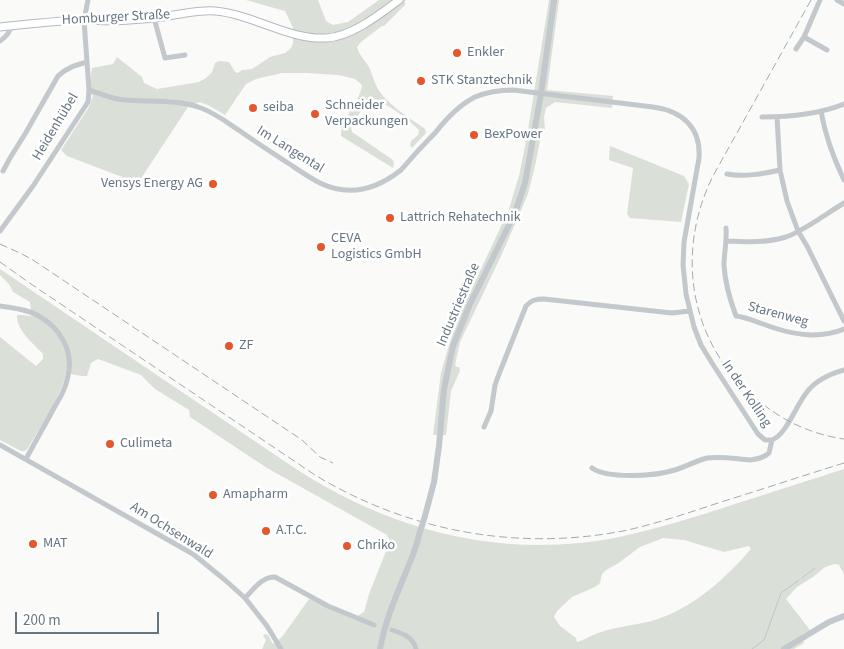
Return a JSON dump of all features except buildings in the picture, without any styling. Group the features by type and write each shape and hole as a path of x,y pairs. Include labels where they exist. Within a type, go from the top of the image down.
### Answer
{"main road":[{"name":"Homburger Straße","path":"0,27 84,20 124,21 216,11 232,14 301,36 326,38 350,32 399,0"}],"street":[{"name":"Heidenhübel","path":"0,231 33,186 88,102 90,90 84,20 88,0"},
{"name":"Industriestraße","path":"380,649 389,615 413,555 434,482 444,389 453,346 470,304 520,199 541,94 554,0"},
{"path":"796,49 804,37 820,0"},
{"path":"837,0 844,4"},
{"path":"154,18 165,58 185,55"},
{"path":"0,41 8,35 12,26"},
{"path":"804,37 827,50"},
{"path":"3,171 58,76 71,67 87,62"},
{"name":"Im Langental","path":"90,90 117,99 186,104 204,109 219,116 318,182 328,186 348,189 371,187 392,177 401,170 450,116 474,98 498,90 541,94"},
{"name":"In der Kolling","path":"541,94 664,109 680,115 691,126 699,148 699,158 684,242 683,265 689,311 701,345 712,363 758,434 765,440 772,440 769,453 763,457 750,460 707,458 681,468 654,474 609,474 592,468"},
{"path":"762,117 777,117 821,110 844,104"},
{"path":"821,110 830,149 844,180"},
{"path":"777,117 780,170 787,201 798,231 842,311 844,321"},
{"path":"727,174 758,174 780,170"},
{"path":"726,228 727,241 764,242 788,236 844,203"},
{"name":"Starenweg","path":"727,241 724,257 726,278 736,316 800,335 820,335 844,329"},
{"path":"484,427 491,411 495,385 529,302 535,299 544,299 672,313 689,311"},
{"path":"0,306 32,313 43,319 60,335 68,354 69,368 67,381 53,412 26,459"},
{"path":"772,440 786,428 794,411 811,388 826,376 844,370"},
{"name":"Am Ochsenwald","path":"0,445 193,554 245,598 267,626 281,649"},
{"path":"245,598 261,581 275,577 328,606 374,625"},
{"path":"784,649 829,622 844,616"},
{"path":"392,630 411,638 416,649"}],"shaded area":[{"path":"246,0 318,0 326,21 333,25 348,22 379,0 406,0 405,5 384,26 357,47 369,67 376,86 384,97 425,129 426,133 412,148 410,145 411,141 418,135 419,130 384,104 371,98 366,102 351,128 352,132 393,160 393,168 341,136 344,123 361,92 362,85 355,79 339,75 282,73 256,79 246,84 225,115 199,102 188,107 138,183 67,156 61,150 89,107 93,96 89,90 92,68 113,64 117,57 142,77 144,83 157,89 199,82 212,72 215,63 219,61 229,62 235,72 238,73 242,70 252,69 270,57 285,53 291,48 293,28 285,11"},
{"path":"549,0 559,0 547,90 613,96 612,108 555,102 546,108 544,117 545,130 541,136 528,194 460,342 455,365 459,367 460,371 451,391 446,435 433,435 441,373 449,345 460,314 509,209 519,176"},
{"path":"610,146 684,176 689,184 681,222 630,218 627,214 633,168 609,160"},
{"path":"0,269 296,469 333,491 371,509 411,524 451,535 492,542 534,545 576,543 619,537 690,518 844,469 844,574 839,565 835,564 825,567 797,587 786,599 810,630 801,635 804,643 794,649 262,649 266,640 263,636 265,634 268,635 273,644 282,637 309,599 353,619 364,612 390,541 387,535 267,468 190,417 189,410 155,389 141,375 98,359 91,363 87,376 66,373 55,401 25,451 21,451 0,440 0,337 36,366 43,359 43,354 22,331 17,321 17,315 31,316 30,302 13,292 9,284 0,275","holes":["663,538 684,540 724,552 749,546 751,549 708,591 682,608 655,620 608,630 577,642 576,638 560,626 554,617 557,611 572,597 595,587 600,583 602,574 606,570 640,547"]}],"waterway":[{"path":"802,578 815,568"},
{"path":"752,649 764,640 781,593 799,580"}],"railway":[{"path":"811,0 713,176 701,207 694,238 692,269 696,300 705,330 720,358 739,383 764,405 792,423 822,435 844,439"},
{"path":"0,244 33,260 302,440 320,457 333,463"},
{"path":"0,262 315,475 351,495 388,511 427,523 466,532 506,537 547,539 587,536 628,530 650,524 844,463"}],"place":[{"name":"Enkler","path":"457,53"},
{"name":"STK Stanztechnik","path":"421,81"},
{"name":"seiba","path":"253,108"},
{"name":"Schneider Verpackungen","path":"315,114"},
{"name":"BexPower","path":"474,135"},
{"name":"Vensys Energy AG","path":"213,184"},
{"name":"Lattrich Rehatechnik","path":"390,218"},
{"name":"CEVA Logistics GmbH","path":"321,247"},
{"name":"ZF","path":"229,346"},
{"name":"Culimeta","path":"110,444"},
{"name":"Amapharm","path":"213,495"},
{"name":"A.T.C.","path":"266,531"},
{"name":"MAT","path":"33,544"},
{"name":"Chriko","path":"347,546"}]}
